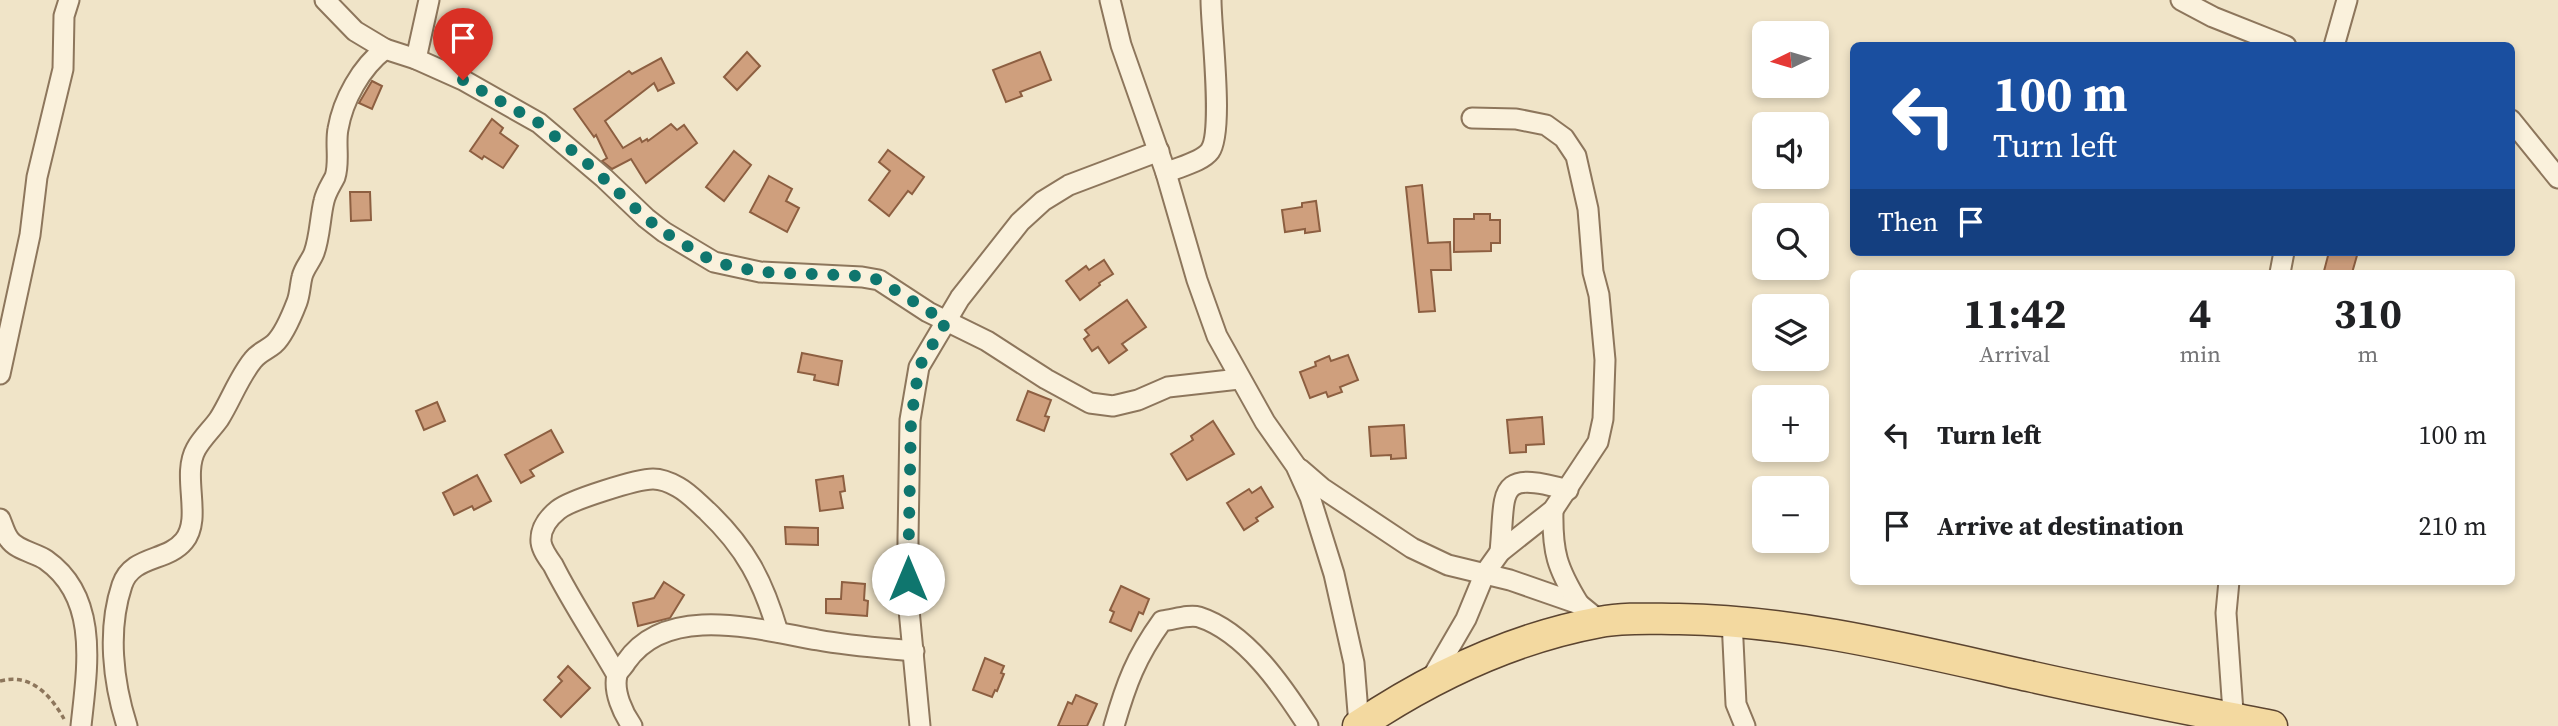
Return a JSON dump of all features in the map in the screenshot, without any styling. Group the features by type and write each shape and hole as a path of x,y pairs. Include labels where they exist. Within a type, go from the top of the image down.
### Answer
{"main road":[{"path":"1359,726 1430,682 1590,613 1652,619 1732,620 1879,643 2234,722 2272,726"}],"street":[{"path":"0,373 30,235 37,177 63,69 64,16 69,0"},
{"path":"325,0 355,31 386,49 463,80 539,123 646,218 714,262 760,272 862,276 879,280 946,322 987,341 1046,379 1090,403 1113,406 1138,400 1168,387 1239,379"},
{"path":"416,59 429,0"},
{"path":"1110,0 1217,336 1265,422 1296,466 1310,497 1334,575 1354,663 1359,726"},
{"path":"1166,173 1202,158 1210,151 1214,140 1216,113 1211,0"},
{"path":"2181,0 2276,42"},
{"path":"2335,42 2347,0"},
{"path":"127,726 116,686 115,666 118,604 123,582 133,569 145,560 171,553 185,541 193,526 191,486 195,450 218,419 248,366 256,356 276,343 289,321 297,302 303,274 315,251 325,197 335,176 338,130 344,110 364,69 386,49"},
{"path":"1430,682 1466,619 1485,573 1500,552 1553,510 1598,442 1603,419 1605,360 1599,295 1593,272 1588,209 1576,156 1564,138 1546,125 1516,119 1472,118"},
{"path":"2515,125 2558,178"},
{"path":"920,726 908,599 911,420 919,367 960,298 1020,222 1043,201 1069,186 1159,151"},
{"path":"1296,466 1322,488 1412,548 1448,565 1485,573 1590,613"},
{"path":"632,726 620,708 617,675 566,592 542,546 541,534 547,522 560,508 595,494 650,479 662,480 679,487 722,525 740,546 758,575 778,632"},
{"path":"1500,552 1502,510 1508,490 1516,482 1542,482 1568,490"},
{"path":"1553,510 1554,555 1567,583 1590,613"},
{"path":"0,520 5,542 47,560 79,598 86,623 86,682 81,726"},
{"path":"2229,585 2226,613 2234,722"},
{"path":"1114,726 1126,684 1144,647 1162,621 1197,616 1249,648 1277,681 1308,726"},
{"path":"1732,620 1736,704 1745,726"},
{"path":"617,675 631,654 651,640 676,628 705,623 843,644 914,651"}],"path":[{"path":"0,681 11,678 30,681 47,694 68,726"}],"building":[{"path":"747,52 760,66 737,90 724,77"},
{"path":"1040,52 1051,80 1020,92 1022,96 1006,102 993,70"},
{"path":"661,58 674,83 658,91 654,83 605,121 623,148 640,138 642,142 647,139 648,141 671,124 677,130 684,125 697,143 646,183 631,159 612,169 602,161 607,158 596,135 594,137 574,109 629,71 632,74"},
{"path":"372,81 382,86 372,109 359,103"},
{"path":"492,119 503,128 500,133 518,146 503,168 470,151"},
{"path":"888,150 924,177 912,194 908,191 889,216 869,200 890,171 879,162"},
{"path":"734,151 751,165 724,201 706,187"},
{"path":"769,176 792,189 786,201 799,208 787,232 750,212"},
{"path":"1422,185 1428,243 1450,242 1451,270 1431,270 1435,311 1419,312 1406,187"},
{"path":"350,192 370,192 371,220 351,221"},
{"path":"1316,201 1320,231 1305,233 1305,229 1285,232 1282,210 1302,207 1302,203"},
{"path":"1474,214 1490,214 1490,220 1500,220 1500,243 1491,243 1491,251 1454,252 1454,219 1474,219"},
{"path":"2328,256 2357,256 2353,270 2324,270"},
{"path":"1104,260 1113,274 1080,300 1066,281 1086,266 1089,270"},
{"path":"1127,300 1146,327 1122,344 1127,350 1109,363 1098,347 1092,351 1084,339 1089,335 1085,330"},
{"path":"802,353 842,361 838,385 814,380 815,375 798,372"},
{"path":"1348,355 1358,380 1340,387 1342,392 1328,397 1326,392 1310,398 1300,372 1316,366 1315,362 1329,356 1331,361"},
{"path":"1028,391 1051,400 1045,416 1049,417 1044,431 1017,420"},
{"path":"437,402 445,421 424,430 416,411"},
{"path":"1542,417 1544,444 1526,445 1526,452 1510,453 1507,420"},
{"path":"1213,421 1234,454 1187,480 1171,454 1193,440 1191,436"},
{"path":"1404,425 1406,458 1391,459 1391,455 1371,456 1369,427"},
{"path":"551,430 563,452 530,470 534,476 521,483 505,455"},
{"path":"477,475 491,501 474,510 472,506 454,515 443,493"},
{"path":"843,476 845,491 840,492 843,508 820,511 816,480"},
{"path":"1261,487 1273,507 1244,530 1227,503 1249,489 1252,493"},
{"path":"785,527 818,528 818,545 786,544"},
{"path":"664,582 684,595 670,618 638,626 633,603 654,598"},
{"path":"842,582 865,584 867,616 826,613 826,599 841,599"},
{"path":"1121,586 1149,599 1143,614 1139,612 1131,631 1110,622 1114,612 1110,610"},
{"path":"985,658 1004,666 1001,673 1004,674 992,697 973,690"},
{"path":"568,666 590,688 561,717 544,700 562,681 558,677"},
{"path":"1076,695 1097,704 1087,726 1058,726 1068,702 1072,704"}],"route":[{"path":"463,80 539,123 646,218 714,262 760,272 862,276 879,280 946,322 919,367 911,420 908,579"}]}
